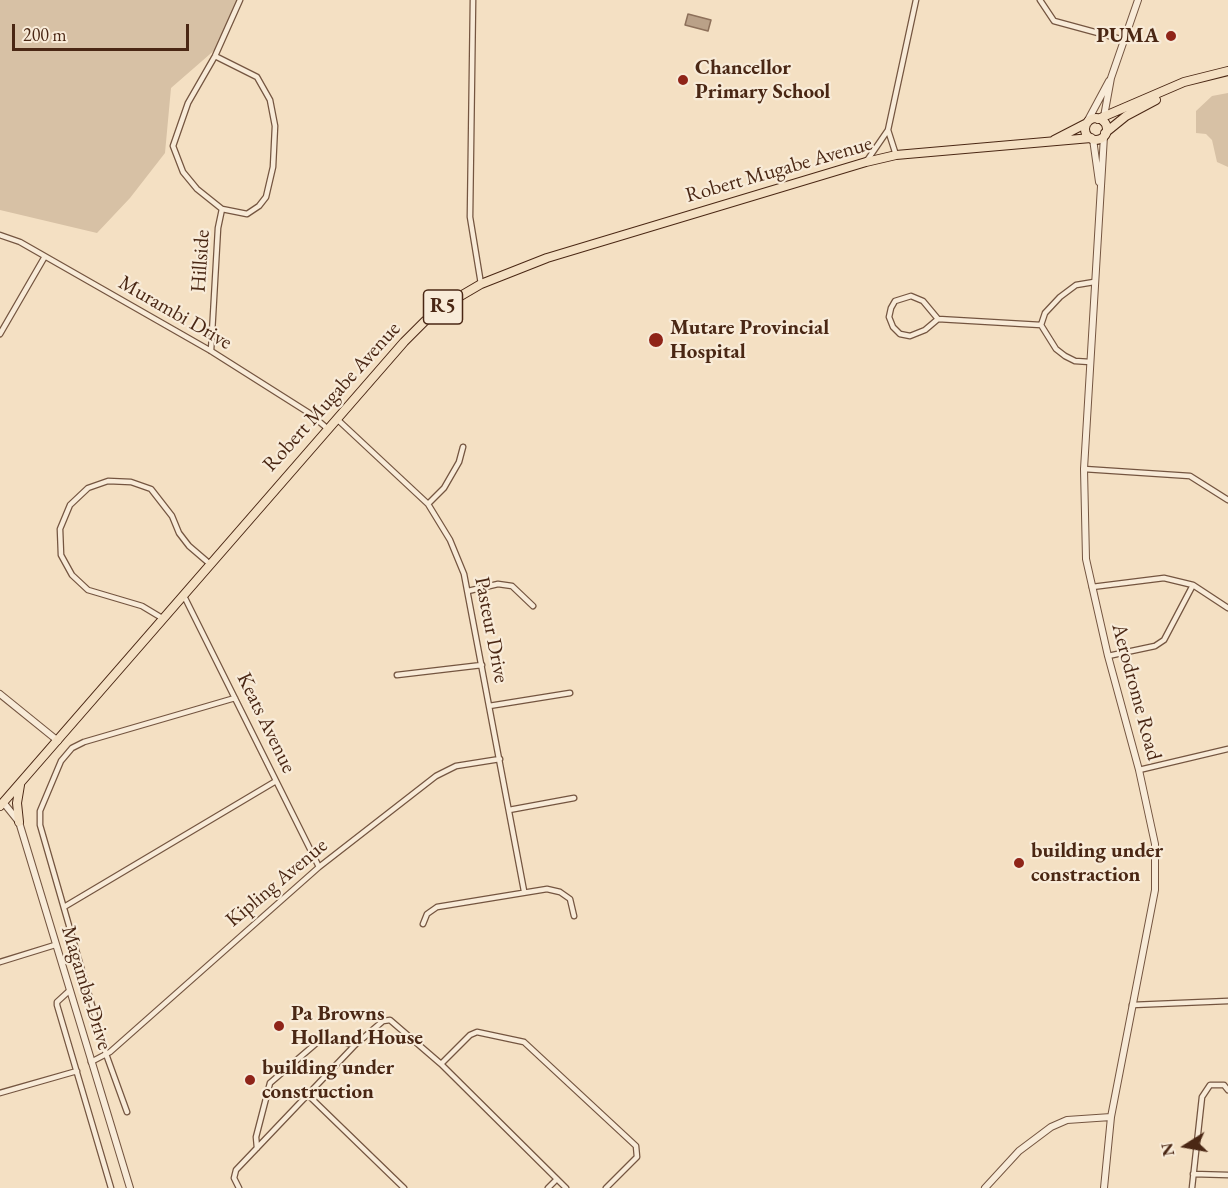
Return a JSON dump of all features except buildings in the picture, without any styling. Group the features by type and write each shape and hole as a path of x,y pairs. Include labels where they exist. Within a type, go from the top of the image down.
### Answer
{"highway":[{"name":"R5","path":"1087,122 1102,119 1184,82 1228,70"},
{"name":"R5","path":"1092,139 1105,134 1126,116 1165,96 1197,82 1228,75"},
{"path":"1102,119 1105,134"},
{"name":"Robert Mugabe Avenue","path":"1053,141 1087,122"},
{"path":"1087,122 1086,133 1092,139"},
{"name":"Robert Mugabe Avenue","path":"1,804 425,321 481,284 547,258 896,155 1092,139"},
{"path":"19,822 17,803 21,783"}],"street":[{"path":"215,56 257,77 270,100 275,126 273,167 266,197 259,206 247,214 222,209 197,189 183,172 173,146 188,103 215,56 240,0"},
{"path":"473,0 470,217 481,284"},
{"path":"867,162 888,130 916,0"},
{"path":"1040,0 1054,21 1124,40"},
{"path":"1102,119 1111,78 1138,0"},
{"path":"1087,122 1111,78"},
{"path":"888,130 896,155"},
{"name":"Aerodrome Road","path":"1104,1188 1104,1164 1111,1117 1155,890 1155,844 1139,770 1108,656 1086,559 1084,469 1105,134"},
{"name":"Aerodrome Road","path":"1092,139 1101,200"},
{"name":"Hillside","path":"211,351 218,228 222,209"},
{"name":"Murambi Drive","path":"0,235 20,242 44,258 211,351 309,413 328,429"},
{"path":"0,334 44,258"},
{"path":"1041,325 1045,313 1060,297 1076,285 1094,282"},
{"path":"938,319 923,302 911,296 895,301 889,317 893,327 900,334 917,334 938,319 1041,325 1065,356 1074,361 1090,362"},
{"name":"Pasteur Drive","path":"338,420 428,504 450,540 468,591 525,891"},
{"path":"428,504 444,488 459,462 463,447"},
{"path":"1084,469 1190,476 1228,500"},
{"path":"162,618 142,606 88,590 72,575 61,555 60,529 70,505 88,488 108,481 131,482 150,489 172,516 179,533 189,546 210,564"},
{"path":"1092,587 1164,578 1193,585 1228,608"},
{"path":"468,591 498,584 512,586 533,606"},
{"path":"1108,656 1155,646 1164,640 1193,585"},
{"name":"Keats Avenue","path":"183,595 319,867"},
{"path":"397,675 482,665"},
{"path":"489,706 570,693"},
{"path":"0,694 58,741"},
{"path":"127,1112 106,1054 40,825 40,811 61,761 72,748 84,742 235,698"},
{"path":"1139,770 1228,749"},
{"name":"Kipling Avenue","path":"91,1062 106,1054 319,867 436,776 456,766 500,759"},
{"path":"64,907 276,781"},
{"path":"509,810 573,798"},
{"name":"Magamba Drive","path":"1,804 19,822 130,1188"},
{"path":"423,924 427,914 437,907 547,889 560,892 570,899 574,916"},
{"path":"0,962 56,945"},
{"path":"69,991 57,1002 57,1005 111,1188"},
{"path":"1131,1005 1228,1001"},
{"path":"239,1188 234,1178 236,1170 309,1096 354,1045 383,1021 390,1020 441,1065 566,1188"},
{"path":"441,1065 470,1035 477,1032 524,1042 636,1146 638,1157 606,1188"},
{"path":"257,1149 256,1137 270,1083 320,1041 333,1039 354,1045"},
{"path":"0,1093 77,1071"},
{"path":"1192,1188 1202,1097 1210,1085 1224,1085 1228,1090"},
{"path":"309,1096 404,1188"},
{"path":"985,1188 1019,1151 1051,1127 1067,1120 1111,1117"},
{"path":"1193,1174 1228,1175"},
{"path":"548,1188 557,1179"}],"shaded area":[{"path":"0,0 237,0 217,48 171,88 165,153 130,198 97,233 0,210"},
{"path":"688,14 711,20 708,31 685,25"},
{"path":"1228,93 1228,167 1217,162 1212,140 1206,134 1196,133 1196,111 1212,96"}],"place":[{"name":"PUMA","path":"1171,36"},
{"name":"Chancellor Primary School","path":"683,80"},
{"name":"Mutare Provincial Hospital","path":"656,340"},
{"name":"building under constraction","path":"1019,863"},
{"name":"Pa Browns Holland House","path":"279,1026"},
{"name":"building under construction","path":"250,1080"}]}
